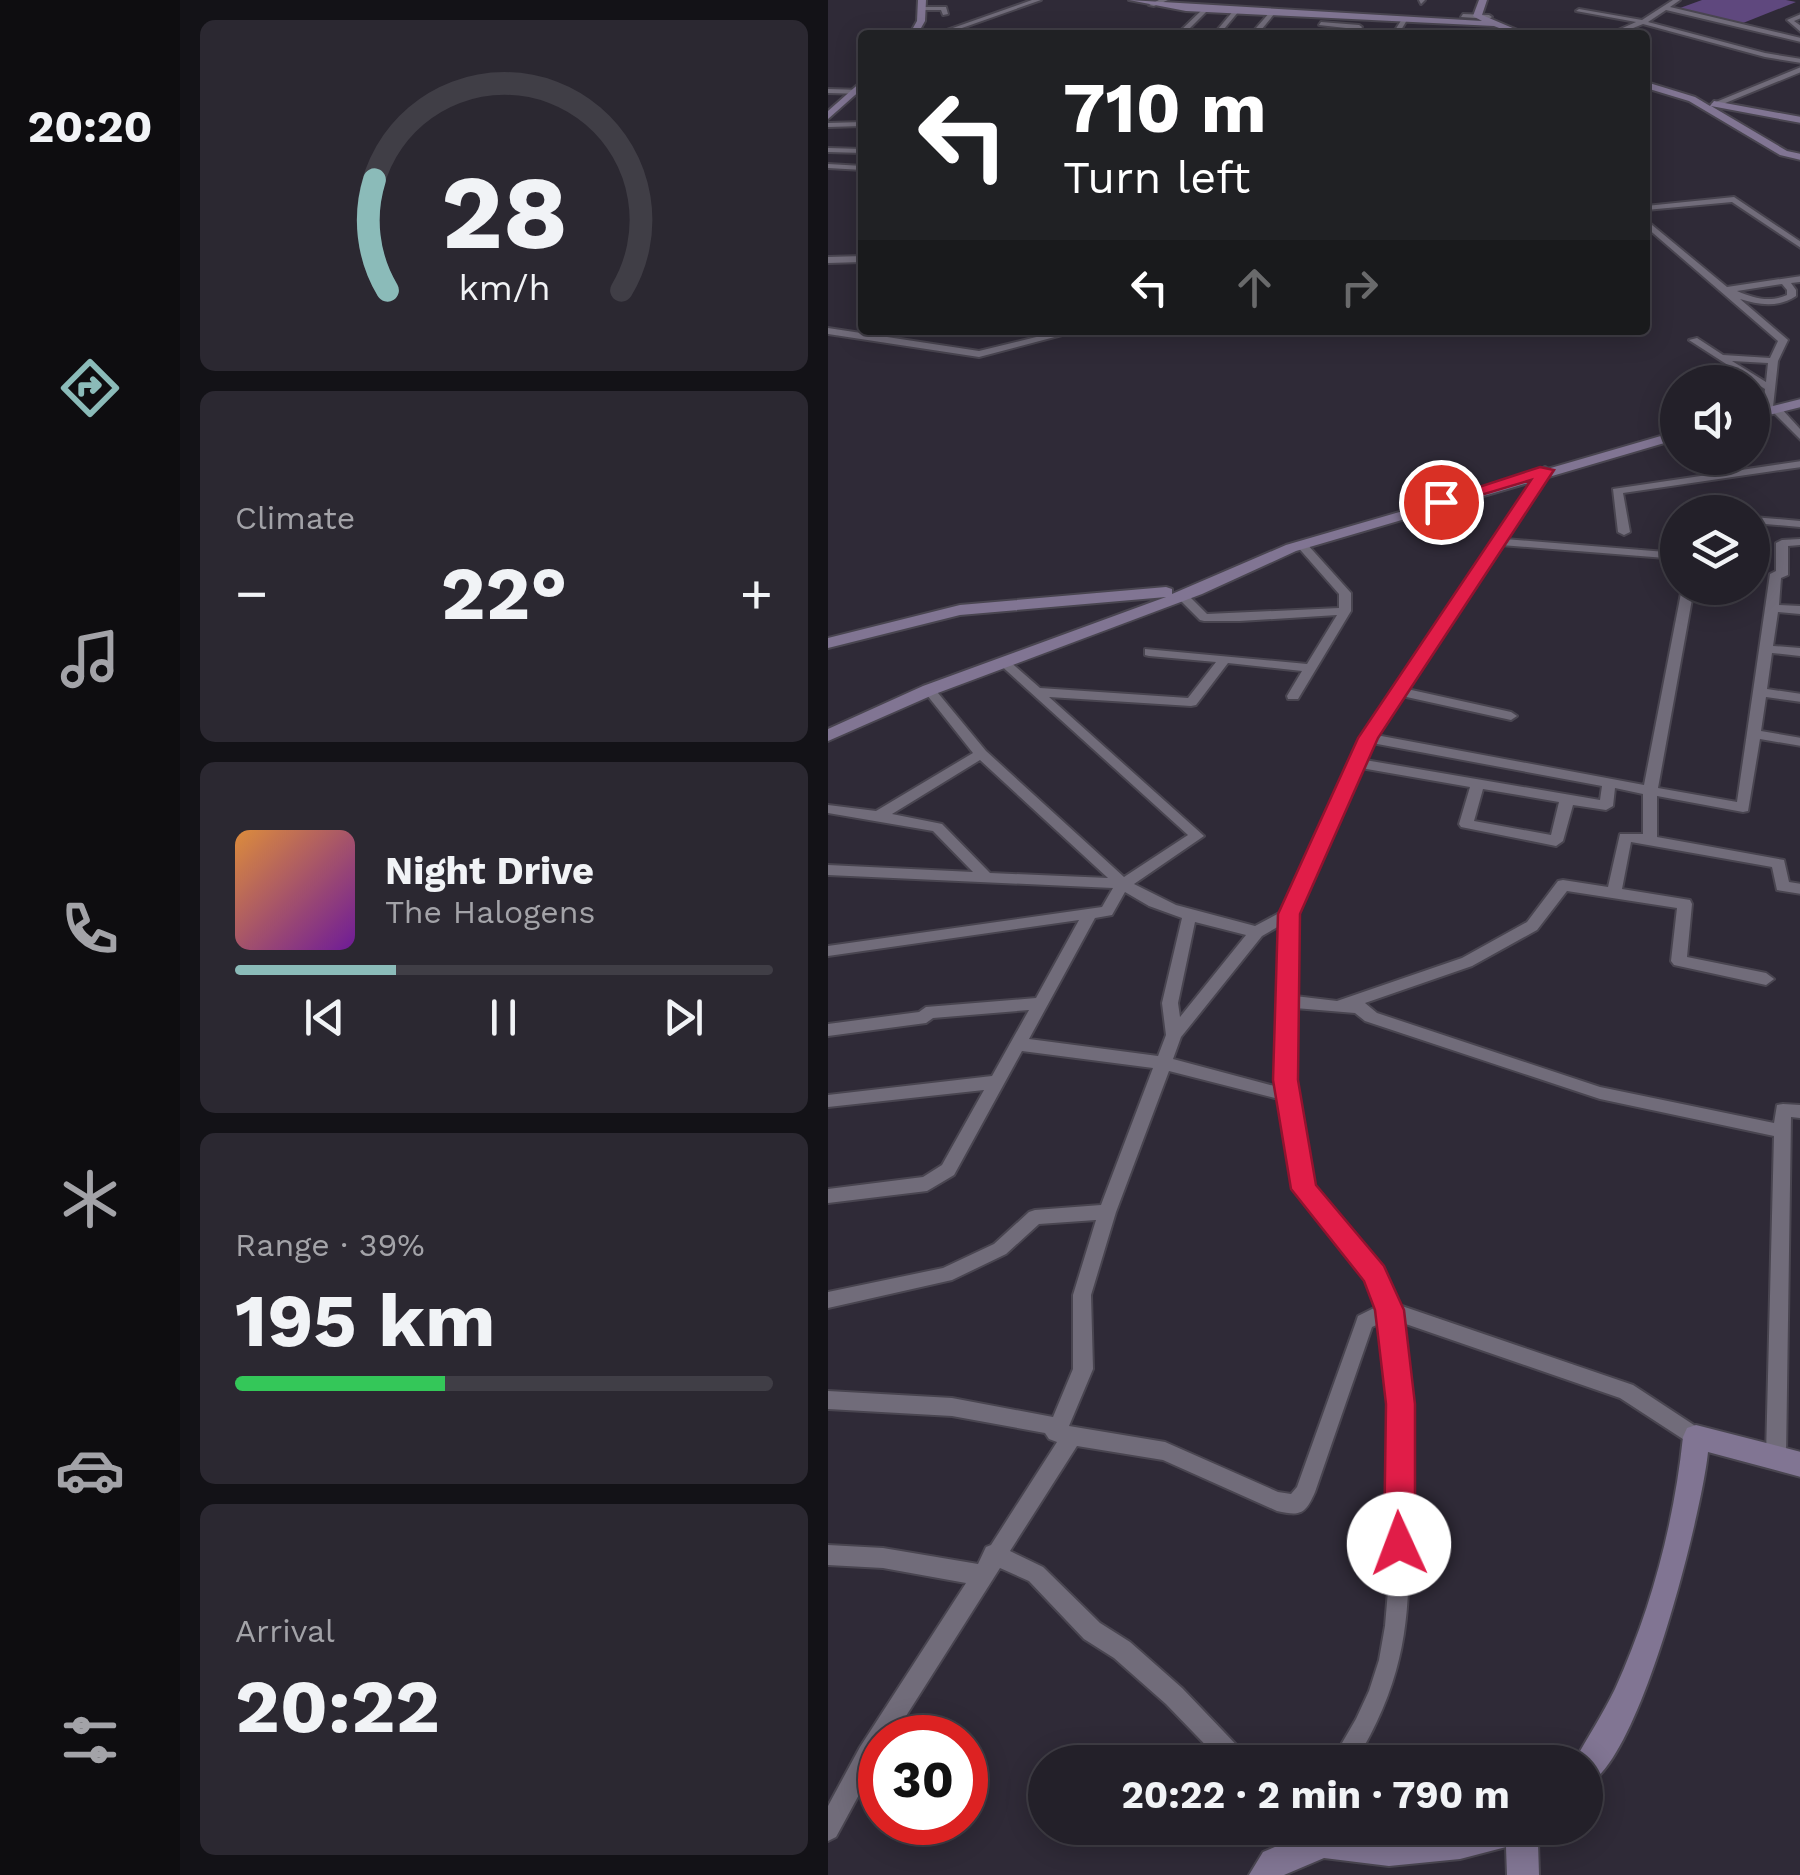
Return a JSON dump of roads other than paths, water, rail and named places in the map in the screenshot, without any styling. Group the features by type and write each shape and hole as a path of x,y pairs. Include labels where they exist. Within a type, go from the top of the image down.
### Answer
{"street":[{"path":"951,30 1038,0"},
{"path":"1133,0 1152,5 1325,20 1359,26 1357,30"},
{"path":"1152,5 1165,0"},
{"path":"1476,16 1483,0"},
{"path":"1623,30 1644,22 1677,0"},
{"path":"1009,3 1025,6"},
{"path":"914,30 922,4 944,8 945,14"},
{"path":"1664,8 1800,40"},
{"path":"1184,30 1206,9"},
{"path":"1220,30 1236,11"},
{"path":"1579,11 1644,22 1800,61"},
{"path":"1258,30 1272,13"},
{"path":"1463,16 1476,16 1512,30"},
{"path":"1800,16 1790,20 1800,30"},
{"path":"1316,30 1325,20 1490,21"},
{"path":"1398,30 1404,20"},
{"path":"1715,104 1800,69"},
{"path":"1650,87 1800,120"},
{"path":"828,91 858,92"},
{"path":"828,116 858,92"},
{"path":"1692,99 1784,153 1800,157"},
{"path":"828,125 858,124"},
{"path":"828,150 858,151"},
{"path":"828,166 858,168"},
{"path":"1650,208 1734,199 1800,246"},
{"path":"1650,226 1783,340 1770,377"},
{"path":"828,260 858,260"},
{"path":"1728,290 1800,280"},
{"path":"1728,290 1754,300 1778,302 1791,296 1785,282"},
{"path":"1785,282 1800,289"},
{"path":"828,331 980,354 1056,335"},
{"path":"1694,340 1733,365"},
{"path":"1720,357 1773,361"},
{"path":"1770,411 1800,403"},
{"path":"1770,416 1800,437"},
{"path":"828,736 929,690 1182,596 1302,545 1546,470 1660,440"},
{"path":"1624,532 1618,490 1800,464"},
{"path":"1354,1745 1370,1723 1388,1668 1402,1591 1397,1463 1401,1404 1390,1310 1374,1274 1304,1189 1285,1080 1289,914 1368,738 1546,470"},
{"path":"1770,521 1800,524"},
{"path":"1500,542 1660,555"},
{"path":"1368,738 1608,786 1742,808 1782,543 1800,542"},
{"path":"1293,696 1345,611 1345,592 1302,545"},
{"path":"828,643 960,610 1106,600 1216,580"},
{"path":"1182,596 1204,618 1257,620 1311,610 1345,611"},
{"path":"1650,840 1650,792 1685,605"},
{"path":"1773,608 1800,610"},
{"path":"1767,649 1800,652"},
{"path":"1149,652 1312,668"},
{"path":"1036,692 1191,702 1224,660"},
{"path":"828,951 1106,912 1122,884 1197,836 1003,662"},
{"path":"929,690 980,754 1122,884 1144,900 1189,918 1257,932"},
{"path":"1398,691 1511,716"},
{"path":"1760,692 1800,698"},
{"path":"1753,734 1800,742"},
{"path":"878,816 980,754"},
{"path":"1356,763 1606,806 1608,786"},
{"path":"1478,784 1466,824 1556,841 1567,800"},
{"path":"828,810 937,828 988,878"},
{"path":"1614,893 1626,837 1779,863 1782,886 1800,888"},
{"path":"828,870 1122,884"},
{"path":"1338,1007 1467,962 1500,946 1532,926 1563,885 1685,904 1679,961 1766,979"},
{"path":"828,1196 927,1184 948,1170 1090,914"},
{"path":"828,1828 868,1754 1064,1435 1084,1369 1082,1295 1107,1212 1174,1035 1257,932 1289,914"},
{"path":"1174,1035 1170,1003 1189,918"},
{"path":"1288,1001 1359,1007 1371,1017 1600,1092 1782,1132"},
{"path":"828,1030 1041,1003"},
{"path":"1018,1044 1163,1063 1275,1092"},
{"path":"828,1101 997,1082"},
{"path":"828,1400 952,1407 1051,1425 1064,1435 1164,1451 1277,1502 1296,1504 1305,1492 1366,1322 1390,1310 1626,1391 1696,1438 1788,1461 1782,1132 1783,1110 1800,1112"},
{"path":"828,1300 946,1275 1000,1249 1035,1217 1107,1212"},
{"path":"1603,1746 1674,1564 1694,1480 1696,1438"},
{"path":"993,1554 1036,1574 1092,1631 1122,1650 1174,1696 1221,1745"},
{"path":"828,1555 883,1558 979,1576"},
{"path":"1266,1875 1274,1863 1301,1845"},
{"path":"1364,1845 1388,1850 1439,1845"},
{"path":"1522,1845 1523,1875"}]}
